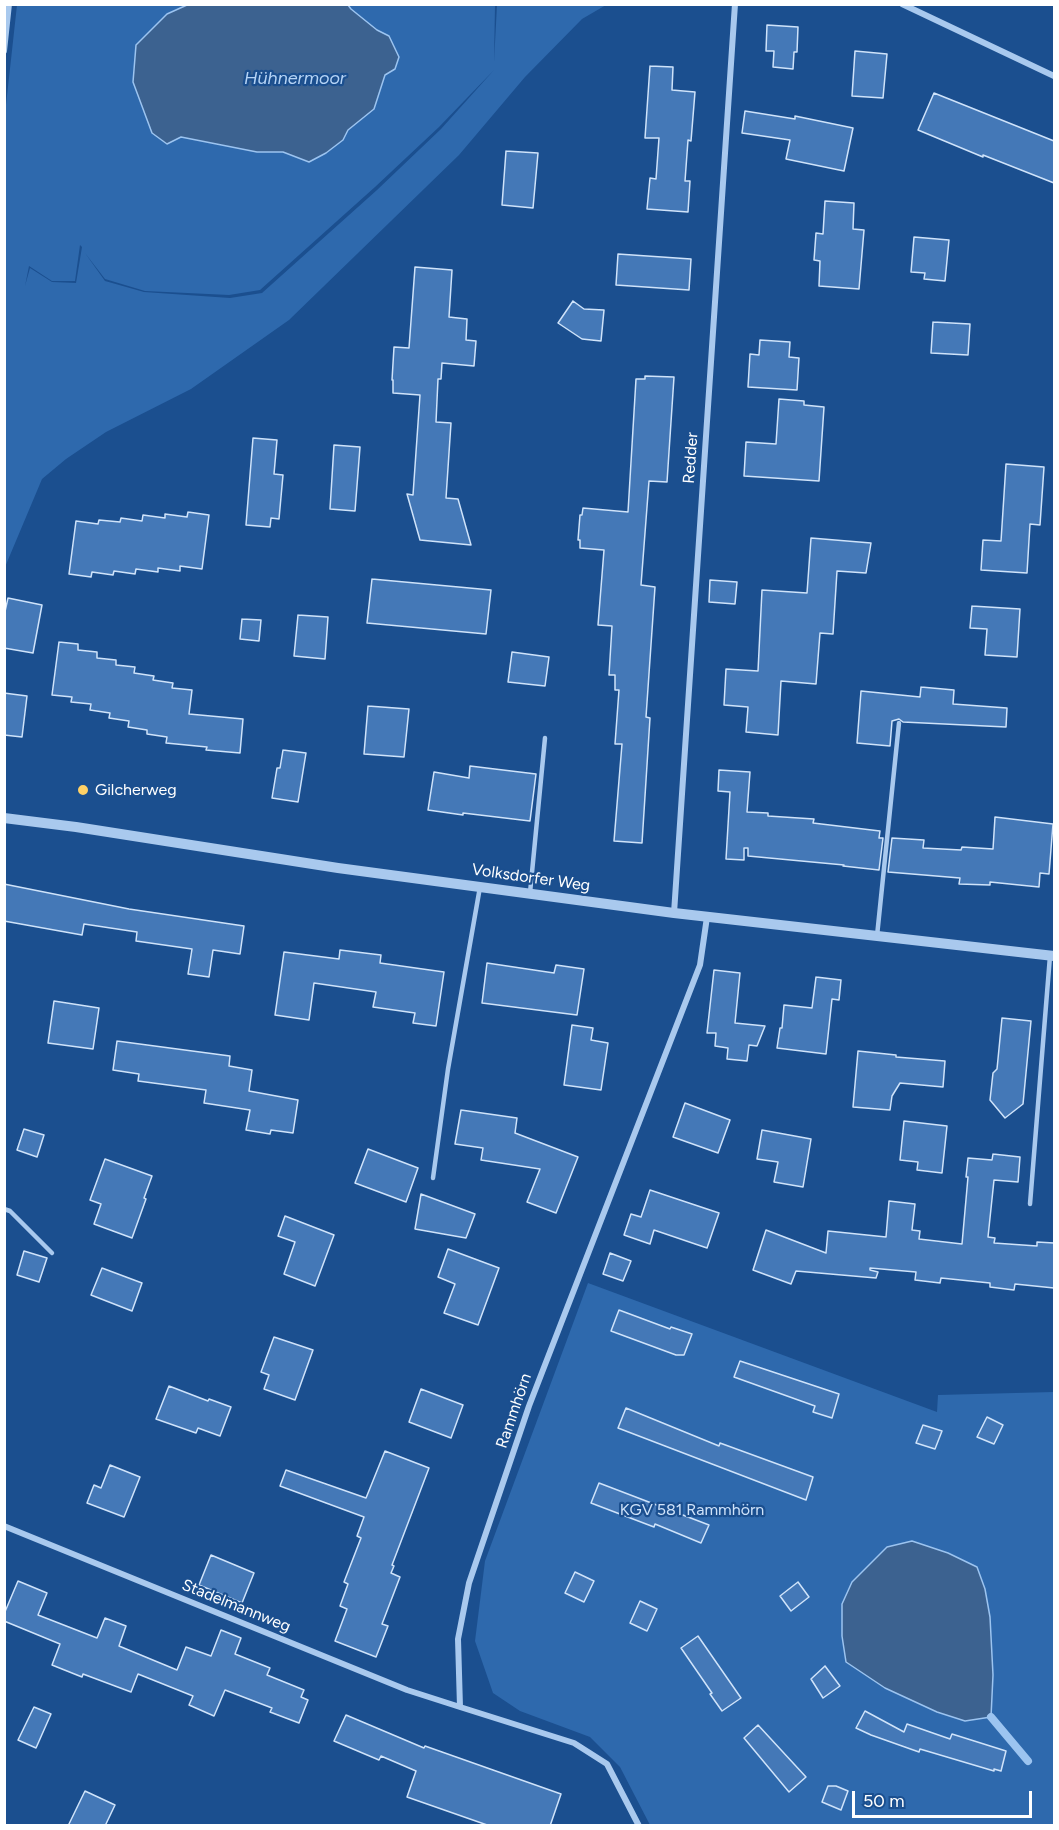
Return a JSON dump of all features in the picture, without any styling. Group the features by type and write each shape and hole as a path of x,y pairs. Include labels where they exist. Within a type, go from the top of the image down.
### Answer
{"street":[{"path":"4,51 9,4"},
{"name":"Redder","path":"674,913 735,4"},
{"path":"902,4 1054,76"},
{"name":"Volksdorfer Weg","path":"4,818 314,864 674,913 1052,956"},
{"name":"Rammhörn","path":"460,1707 458,1639 469,1583 529,1406 700,965 707,917"},
{"name":"Stadelmannweg","path":"4,1526 407,1690 460,1707"},
{"path":"460,1707 574,1743 607,1764 639,1826"}],"lane":[{"path":"877,936 899,723"},
{"path":"530,893 545,738"},
{"path":"433,1178 448,1069 480,887"},
{"path":"1030,1204 1052,956"},
{"path":"4,1209 10,1211 52,1253"}],"green space":[{"path":"17,5 187,5 167,14 181,137 257,152 283,152 309,162 343,140 348,130 373,109 385,75 395,69 389,36 377,30 348,5 495,5 494,62 497,5 606,5 582,19 525,77 459,155 289,320 191,389 106,432 66,459 42,479 5,567 4,123","holes":["494,70 441,129 262,293 230,298 144,292 105,281 85,253 105,279 145,291 229,295 260,290 439,127","80,245 82,247 76,283 52,282 30,268 25,286 29,266 52,281 75,281"]},
{"name":"KGV 581 Rammhörn","path":"588,1283 937,1412 938,1395 1054,1392 1054,1825 650,1825 620,1767 590,1737 520,1711 493,1693 475,1641 485,1561","holes":["992,1653 993,1675 965,1721 937,1712 885,1688"]}],"water":[{"name":"Hühnermoor","path":"187,5 348,5 377,30 389,36 399,57 395,69 385,75 374,109 348,130 343,140 309,162 283,152 257,152 181,137 167,144 152,133 133,82 136,45 167,14"},
{"path":"912,1541 948,1553 977,1567 985,1589 990,1617 993,1675 991,1717 965,1721 937,1712 885,1688 846,1662 842,1636 842,1604 852,1582 887,1547"}],"building":[{"path":"767,25 798,27 797,52 794,52 793,69 773,67 774,51 766,51"},
{"path":"855,51 887,54 883,98 852,96"},
{"path":"650,66 673,67 672,90 695,92 685,181 690,181 688,212 647,209 650,178 656,179 659,138 645,138"},
{"path":"934,93 1054,141 1054,183 918,130"},
{"path":"745,111 795,119 795,116 853,128 844,171 786,159 790,140 742,133"},
{"path":"506,151 538,153 533,208 502,205"},
{"path":"825,201 854,203 853,229 864,230 859,289 819,286 820,261 814,260 816,233 823,234"},
{"path":"914,237 949,240 945,281 924,279 925,273 911,272"},
{"path":"618,254 691,259 689,290 616,285"},
{"path":"415,267 452,270 449,317 467,319 466,340 476,341 474,366 442,363 441,379 438,379 436,422 451,423 446,498 458,499 471,545 420,540 407,494 413,495 420,395 393,393 392,380 394,347 409,348"},
{"path":"573,301 584,309 604,310 601,341 582,339 558,323"},
{"path":"933,322 970,324 968,355 931,353"},
{"path":"760,340 790,342 789,357 799,358 797,390 748,387 750,354 759,355"},
{"path":"645,376 674,377 667,482 649,481 641,585 655,587 646,717 650,718 642,843 614,841 622,744 615,744 619,690 615,690 615,675 609,675 612,626 598,625 604,550 580,548 580,540 578,540 580,515 582,515 583,508 628,512 636,379 645,379"},
{"path":"779,399 804,401 804,405 824,407 819,481 744,476 746,442 776,444"},
{"path":"253,438 277,440 274,474 283,475 279,519 271,518 270,527 246,525"},
{"path":"334,445 360,447 355,511 330,509"},
{"path":"1006,464 1044,467 1040,525 1030,524 1027,573 981,570 983,540 1001,541"},
{"path":"188,512 209,515 202,569 180,566 180,571 158,568 158,572 136,569 135,574 114,571 113,575 92,572 91,577 69,574 76,521 98,524 99,520 120,522 121,518 142,521 143,515 165,518 165,514 187,517"},
{"path":"811,538 871,543 866,573 837,571 833,634 820,633 816,684 781,681 778,735 746,732 748,707 724,705 726,669 758,671 762,590 807,593"},
{"path":"372,579 491,590 486,634 367,623"},
{"path":"710,580 737,582 735,604 709,602"},
{"path":"8,598 42,605 33,653 4,648 4,616"},
{"path":"972,606 1020,609 1017,657 985,655 987,629 970,628"},
{"path":"298,615 328,617 325,659 294,656"},
{"path":"242,619 261,620 259,641 240,639"},
{"path":"59,642 78,644 78,650 97,652 97,658 116,660 116,665 135,667 134,673 154,676 153,680 173,683 172,688 192,690 189,714 243,719 240,753 166,743 167,737 147,734 147,730 128,727 129,721 109,718 110,713 90,710 91,704 71,702 72,697 52,695"},
{"path":"512,652 549,657 545,686 508,682"},
{"path":"921,687 954,690 953,704 1007,708 1006,727 903,722 899,719 892,721 890,746 857,743 861,691 920,697"},
{"path":"4,693 27,696 22,737 4,735"},
{"path":"368,706 409,709 404,757 364,754"},
{"path":"283,750 306,753 298,802 272,798 277,768 280,768"},
{"path":"470,766 536,774 530,821 428,810 434,772 469,778"},
{"path":"719,770 750,772 747,812 814,819 813,823 880,831 879,838 883,838 879,870 748,856 748,848 744,848 744,860 726,859 730,792 718,791"},
{"path":"995,817 1053,824 1049,874 1040,873 1039,887 990,882 990,885 959,884 960,878 888,872 892,838 924,840 923,848 993,849"},
{"path":"4,884 129,909 244,926 240,954 213,950 209,977 188,974 192,949 136,941 137,932 84,924 82,935 4,921"},
{"path":"340,950 381,955 380,963 444,972 436,1026 413,1023 415,1013 373,1007 376,992 314,983 309,1020 275,1015 284,952 339,959"},
{"path":"487,963 554,973 556,965 584,969 577,1015 482,1003"},
{"path":"714,970 740,973 735,1023 765,1026 757,1046 749,1045 747,1061 727,1059 728,1048 715,1046 716,1033 707,1033"},
{"path":"816,977 841,980 839,1000 832,999 826,1054 777,1048 784,1005 812,1008"},
{"path":"54,1001 99,1008 93,1049 48,1043"},
{"path":"1002,1018 1031,1021 1023,1104 1005,1118 990,1100 993,1073 997,1069"},
{"path":"572,1025 593,1028 591,1040 608,1043 601,1090 564,1085"},
{"path":"117,1041 230,1056 229,1066 252,1070 249,1091 298,1100 293,1133 271,1130 270,1134 246,1130 250,1110 204,1103 206,1090 138,1081 139,1074 113,1070"},
{"path":"858,1051 945,1061 943,1087 900,1083 892,1096 890,1110 853,1107"},
{"path":"685,1103 730,1120 718,1153 673,1137"},
{"path":"461,1110 517,1118 515,1133 578,1157 556,1213 527,1202 540,1169 481,1160 483,1148 455,1144"},
{"path":"904,1121 947,1126 942,1173 917,1170 918,1162 900,1160"},
{"path":"24,1129 44,1135 37,1157 17,1150"},
{"path":"762,1130 811,1139 803,1187 774,1182 778,1162 757,1159"},
{"path":"368,1149 418,1168 406,1202 355,1183"},
{"path":"993,1154 1020,1157 1018,1182 994,1180 988,1237 995,1238 994,1243 1037,1246 1037,1242 1054,1243 1054,1288 1015,1284 1014,1290 990,1287 990,1283 941,1278 940,1283 915,1280 916,1272 870,1268 878,1272 876,1278 796,1271 791,1284 753,1270 766,1230 826,1253 828,1231 886,1237 889,1201 915,1204 912,1230 920,1231 919,1239 962,1244 968,1158 992,1160"},
{"path":"105,1159 152,1176 132,1238 94,1224 101,1204 90,1200"},
{"path":"650,1190 719,1213 707,1248 654,1230 650,1244 624,1235 631,1214 641,1217"},
{"path":"421,1194 475,1214 466,1238 415,1229"},
{"path":"285,1216 334,1235 315,1286 284,1274 295,1242 278,1236"},
{"path":"448,1249 499,1268 478,1325 444,1313 455,1284 438,1277"},
{"path":"24,1251 47,1258 39,1282 17,1275"},
{"path":"610,1253 631,1261 623,1281 603,1274"},
{"path":"102,1268 142,1283 132,1311 91,1295"},
{"path":"619,1310 670,1329 671,1327 692,1334 684,1355 676,1355 611,1331"},
{"path":"274,1337 313,1350 295,1400 264,1389 269,1375 261,1372"},
{"path":"740,1361 839,1394 832,1418 813,1412 815,1406 734,1377"},
{"path":"169,1386 231,1407 220,1436 198,1428 196,1433 156,1419"},
{"path":"421,1389 463,1405 451,1438 409,1422"},
{"path":"626,1408 719,1446 720,1443 813,1477 806,1500 618,1428"},
{"path":"987,1417 1003,1425 994,1444 977,1437"},
{"path":"923,1425 942,1431 935,1449 916,1443"},
{"path":"385,1451 429,1468 392,1565 394,1566 391,1573 400,1577 382,1624 388,1626 376,1657 335,1641 347,1609 340,1606 348,1584 344,1582 361,1538 357,1536 364,1517 280,1486 286,1470 366,1498"},
{"path":"110,1465 140,1477 124,1517 87,1503 94,1485 101,1488"},
{"path":"599,1483 709,1525 701,1543 655,1524 654,1527 591,1503"},
{"path":"211,1555 254,1573 242,1603 199,1585"},
{"path":"575,1572 594,1581 584,1602 565,1593"},
{"path":"18,1581 47,1593 38,1615 97,1638 105,1618 126,1626 119,1646 177,1670 186,1647 211,1656 221,1630 241,1638 235,1654 270,1668 267,1675 304,1690 301,1697 308,1700 299,1723 270,1712 272,1708 225,1690 214,1716 189,1705 193,1696 138,1674 131,1692 52,1665 60,1644 4,1621 4,1614"},
{"path":"798,1582 809,1597 791,1611 780,1596"},
{"path":"640,1601 657,1609 647,1631 630,1623"},
{"path":"698,1636 741,1698 722,1711 681,1648"},
{"path":"825,1666 840,1686 823,1698 811,1679"},
{"path":"34,1707 51,1714 36,1748 18,1740"},
{"path":"865,1711 904,1732 907,1724 950,1739 952,1734 1006,1751 1001,1771 994,1769 994,1771 920,1749 919,1752 871,1735 856,1728"},
{"path":"346,1715 424,1748 425,1746 561,1794 550,1826 490,1826 407,1797 416,1771 381,1756 379,1760 334,1741"},
{"path":"758,1725 806,1777 789,1792 744,1738"},
{"path":"828,1786 836,1786 848,1791 841,1810 822,1802"},
{"path":"85,1791 115,1805 105,1826 68,1826"}],"waterway":[{"path":"991,1717 1028,1761"}],"place":[{"name":"Gilcherweg","path":"83,790"}]}
